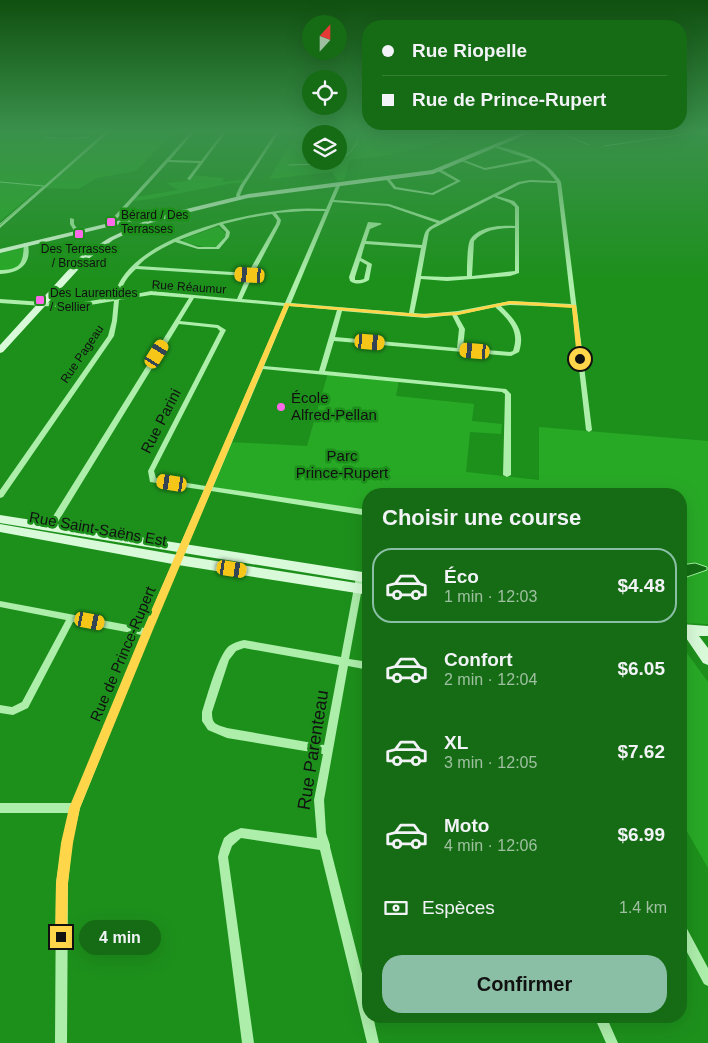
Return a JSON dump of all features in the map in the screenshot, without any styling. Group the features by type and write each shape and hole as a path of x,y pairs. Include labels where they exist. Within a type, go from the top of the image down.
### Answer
{"street":[{"path":"0,227 53,181"},
{"path":"106,240 113,227 113,222 150,181"},
{"path":"239,198 238,195 246,181"},
{"path":"0,350 76,266 106,240 163,216 239,198 364,181"},
{"path":"388,181 395,188 430,194 459,182 457,181"},
{"path":"411,315 428,230 439,222 523,182 559,182 589,430"},
{"name":"Rue de Prince-Rupert","path":"61,1043 62,883 67,843 75,808 147,632 332,201 338,186 337,184"},
{"path":"419,277 447,279 513,274 517,270 516,205 494,196"},
{"path":"332,201 389,205 439,222"},
{"name":"Rue Pageau","path":"0,495 111,336 116,325 116,298 124,278 134,266 151,253 174,240 220,224 302,209 328,210"},
{"path":"238,300 278,224 279,220 274,213"},
{"path":"0,251 153,215 163,216"},
{"path":"72,219 72,224 78,233"},
{"path":"113,225 143,220 149,221"},
{"path":"174,240 198,248 218,248 227,237 228,232 220,224"},
{"path":"469,277 472,241 474,238 494,227 517,227"},
{"path":"358,259 370,264 366,280 361,282 352,280 358,259 363,242 369,228"},
{"path":"87,231 99,233 106,240"},
{"path":"363,242 424,247"},
{"path":"0,272 12,271 28,258 29,254 26,244"},
{"path":"134,266 250,275"},
{"name":"Rue Réaumur","path":"0,301 75,306 151,293 411,315 454,314 521,302 574,306"},
{"path":"50,528 193,296"},
{"path":"333,339 504,354 516,352 518,332 516,325 496,305"},
{"path":"322,372 333,339 340,309"},
{"path":"454,314 462,329 460,350"},
{"name":"Rue Parini","path":"176,322 218,327 222,330 151,470 153,480 362,512"},
{"path":"261,367 504,390 508,394 507,475"},
{"name":"Rue Saint-Saëns Est","path":"0,519 183,548 362,583"},
{"name":"Rue Saint-Saëns Est","path":"0,528 178,560 362,583"},
{"name":"Rue Parenteau","path":"362,592 319,800 320,823 362,998"},
{"path":"1,605 147,632"},
{"path":"0,709 13,711 25,705 71,618"},
{"path":"687,629 708,631"},
{"path":"687,633 708,659"},
{"path":"328,750 218,730 211,727 207,721 207,712 225,659 229,651 235,646 244,644 362,665"},
{"path":"0,808 75,808"},
{"path":"248,1043 223,857 224,848 234,835 241,833 325,845"},
{"path":"687,940 708,980"},
{"name":"Rue Parenteau","path":"368,1023 373,1043"},
{"path":"603,1023 612,1043"}],"green space":[{"path":"0,181 92,181 78,189 40,188 0,221"},
{"path":"245,181 243,183 233,183 133,201 136,197 178,190 166,183"},
{"path":"219,227 226,234 218,246 209,248 183,242 184,239"},
{"path":"26,244 27,257 22,265 0,272 0,251"},
{"name":"Parc Prince-Rupert","path":"328,373 399,380 396,396 474,404 472,421 502,424 501,434 470,432 466,472 539,480 539,427 708,441 708,624 687,623 687,577 707,570 707,567 695,563 687,564 687,488 362,488 362,512 209,489 229,442 307,446"},
{"path":"687,653 708,682 708,868 687,831"}],"shaded area":[{"path":"695,563 707,567 707,570 687,577 687,564"}],"waterway":[{"path":"0,182 44,186 0,224"}],"place":[{"name":"Bérard / Des Terrasses","path":"111,222"},
{"name":"Des Terrasses / Brossard","path":"79,234"},
{"name":"Des Laurentides / Sellier","path":"40,300"},
{"name":"École Alfred-Pellan","path":"281,407"}],"route":[{"path":"61,937 62,883 67,843 75,808 147,632 287,304 420,316 458,313 521,302 574,306 580,359"}]}
